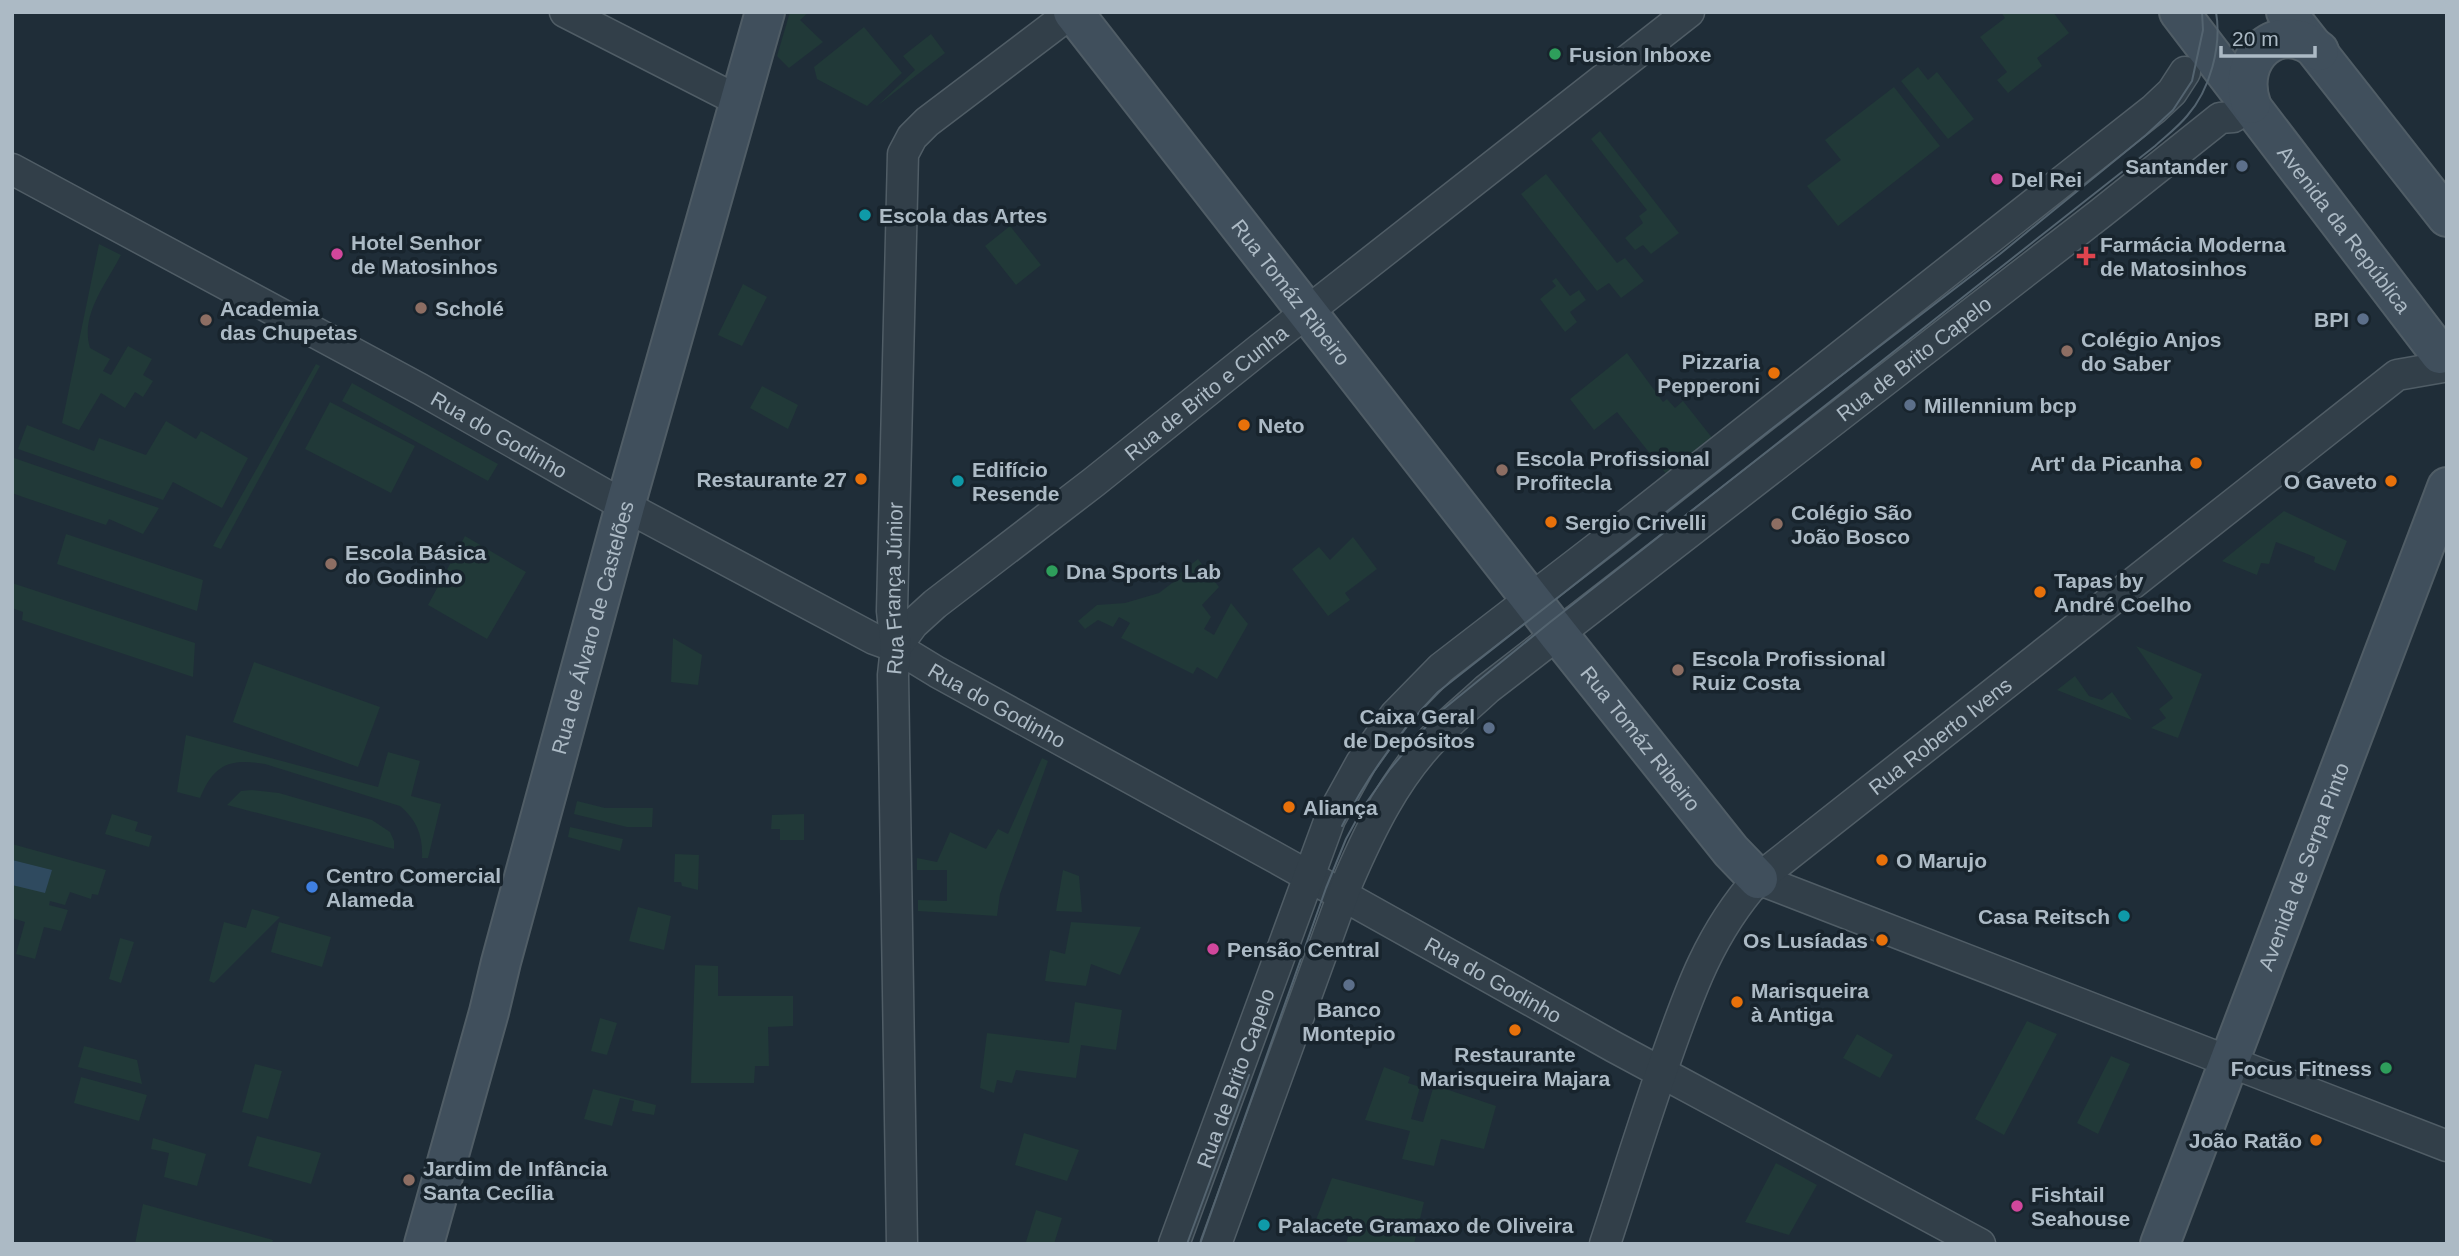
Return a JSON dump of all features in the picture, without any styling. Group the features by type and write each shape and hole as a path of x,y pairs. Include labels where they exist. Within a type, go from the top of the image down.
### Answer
{"street":[{"path":"565,12 739,101"},
{"name":"Rua de Álvaro de Castelões","path":"424,1244 625,506 765,12"},
{"name":"Rua Tomáz Ribeiro","path":"1072,12 1556,636 1731,852 1758,879 2447,1146"},
{"name":"Rua França Júnior","path":"902,1244 893,675 895,647 892,611 903,154 912,137 927,122 1072,12"},
{"name":"Rua de Brito e Cunha","path":"895,647 913,624 935,604 1055,513 1689,12"},
{"name":"Avenida da República","path":"2179,12 2251,104 2443,365"},
{"path":"2251,104 2247,94 2248,72 2261,50 2291,14 2447,217"},
{"path":"2261,50 2288,37 2304,41 2319,51"},
{"name":"Rua de Brito Capelo","path":"1174,1244 1333,812 1361,763 1395,715 1441,668 2154,109 2172,92 2185,72"},
{"name":"Rua de Brito Capelo","path":"1216,1244 1330,928 1367,836 1400,779 1426,748 1487,689 2090,222 2220,118 2233,117 2251,104"},
{"name":"Rua do Godinho","path":"12,169 420,389 625,506 874,639 895,647 937,673 1258,848 1310,870 1345,889 1662,1072 1980,1244"},
{"path":"2443,365 2441,333 2447,317"},
{"name":"Rua Roberto Ivens","path":"1605,1244 1662,1072 1703,961 1722,925 1758,879 2397,375 2443,365"},
{"name":"Avenida de Serpa Pinto","path":"2160,1244 2447,487"},
{"path":"1294,912 1330,928"}],"green space":[{"path":"790,12 809,12 800,20 823,42 789,68 777,56"},
{"path":"2001,12 2053,12 2069,33 2037,58 2042,66 2008,93 1997,80 2007,72 1980,37 2005,18"},
{"path":"864,27 902,73 867,106 817,79 814,67"},
{"path":"931,34 945,53 877,106 915,70 903,56"},
{"path":"1918,67 1928,80 1937,72 1974,119 1948,139 1901,81"},
{"path":"1894,87 1940,146 1838,226 1807,186 1841,160 1825,140"},
{"path":"1600,131 1679,233 1651,254 1643,245 1635,250 1625,238 1643,223 1639,216 1647,210 1591,139"},
{"path":"1546,174 1617,263 1625,258 1644,281 1621,298 1609,283 1597,291 1521,194"},
{"path":"1010,226 1041,265 1016,285 985,246"},
{"path":"99,244 121,255 91,312 88,336 90,348 110,359 103,371 111,375 128,346 152,359 143,375 153,381 143,397 135,392 125,408 101,393 79,430 62,423"},
{"path":"1556,278 1570,296 1579,290 1586,300 1570,312 1577,322 1565,332 1540,299 1556,286 1552,281"},
{"path":"743,284 767,297 742,346 718,335"},
{"path":"1627,353 1663,402 1667,399 1675,408 1683,401 1713,439 1667,475 1617,412 1594,430 1570,399"},
{"path":"316,364 320,366 221,549 213,546"},
{"path":"352,383 498,464 488,481 342,401"},
{"path":"762,386 798,405 788,429 750,408"},
{"path":"330,402 415,446 391,493 305,449"},
{"path":"166,421 196,439 201,431 248,458 222,508 173,482 163,500 18,449 27,425 94,451 99,438 146,455"},
{"path":"14,458 159,508 143,534 109,519 106,525 23,497 12,493"},
{"path":"2284,511 2347,541 2335,571 2314,562 2315,557 2276,542 2269,564 2261,563 2257,575 2222,561"},
{"path":"66,534 203,580 197,611 57,564"},
{"path":"465,536 526,572 487,639 428,605"},
{"path":"1353,537 1377,569 1345,593 1350,600 1328,616 1292,569 1319,547 1330,560"},
{"path":"1198,559 1219,587 1202,605 1211,617 1204,629 1214,635 1231,603 1248,624 1217,679 1197,667 1193,674 1121,638 1130,623 1119,617 1113,627 1098,620 1085,629 1078,621 1097,605 1125,603 1159,593"},
{"path":"12,583 195,643 193,677 22,620 23,612 12,608"},
{"path":"673,638 702,655 698,685 671,682"},
{"path":"2136,646 2202,674 2178,738 2151,728 2166,718 2159,709 2173,698"},
{"path":"254,662 380,707 358,767 233,722"},
{"path":"2075,676 2089,696 2102,700 2112,692 2132,720 2057,690"},
{"path":"186,735 378,787 388,752 420,761 411,796 441,804 428,858 422,858 418,829 400,806 265,764 242,762 225,766 211,778 200,798 177,792"},
{"path":"1042,758 1048,761 1000,894 997,916 918,911 918,900 947,901 947,870 917,870 917,858 937,862 950,832 986,849 998,829 1008,834"},
{"path":"241,791 279,793 372,820 390,832 394,849 227,805"},
{"path":"577,801 605,808 653,808 652,827 627,827 574,814"},
{"path":"112,814 138,822 135,831 152,836 149,847 105,834"},
{"path":"804,814 804,840 780,840 780,829 771,829 772,815"},
{"path":"570,827 623,839 620,851 568,837"},
{"path":"12,844 106,870 98,895 92,894 91,899 70,892 65,905 50,901 49,905 68,910 61,931 44,927 35,959 16,954 25,922 12,918"},
{"path":"675,854 699,855 698,890 682,886 681,882 674,882"},
{"path":"1063,870 1079,876 1082,912 1056,911"},
{"path":"638,907 671,916 664,950 629,941"},
{"path":"252,909 280,917 214,983 209,981 224,922 246,928"},
{"path":"279,922 331,937 322,967 271,952"},
{"path":"1071,922 1141,927 1120,975 1091,964 1086,986 1045,981 1050,950 1065,954"},
{"path":"120,938 134,942 121,983 109,979"},
{"path":"695,965 718,966 718,996 793,996 793,1026 768,1027 769,1066 755,1066 754,1083 691,1083"},
{"path":"1075,1002 1122,1010 1116,1050 1081,1045 1076,1078 1016,1070 1012,1083 997,1080 994,1093 980,1088 987,1033 1069,1043"},
{"path":"600,1018 617,1023 607,1055 591,1051"},
{"path":"2027,1021 2057,1034 2004,1135 1975,1119"},
{"path":"1857,1034 1893,1055 1880,1078 1843,1058"},
{"path":"84,1046 137,1060 142,1084 78,1067"},
{"path":"2111,1056 2130,1064 2098,1134 2077,1123"},
{"path":"255,1064 282,1071 268,1119 242,1112"},
{"path":"1384,1067 1410,1077 1408,1083 1420,1087 1411,1119 1423,1122 1434,1085 1496,1106 1484,1149 1441,1139 1434,1166 1402,1159 1410,1131 1365,1120"},
{"path":"81,1077 147,1095 139,1121 74,1103"},
{"path":"593,1089 656,1105 654,1115 632,1111 634,1101 620,1098 612,1126 584,1119"},
{"path":"1024,1133 1079,1150 1067,1181 1015,1165"},
{"path":"257,1136 321,1153 311,1184 248,1166"},
{"path":"153,1138 206,1154 197,1186 164,1177 169,1153 151,1149"},
{"path":"1776,1163 1817,1185 1789,1235 1745,1222"},
{"path":"1332,1178 1424,1202 1414,1244 1346,1244 1350,1230 1316,1220"},
{"path":"143,1204 273,1240 272,1244 135,1244"},
{"path":"1036,1210 1062,1218 1054,1244 1026,1242"}],"water":[{"path":"12,860 52,870 45,893 12,885"}],"tram line":[{"path":"1342,826 1385,755 1438,692 1769,431 2000,254 2173,110 2192,81 2203,30 2202,12"},
{"path":"1200,1244 1326,888 1346,839 1364,806 1390,769 1435,716 1549,623 2176,128 2195,105 2208,81 2216,53 2216,12"},
{"path":"1187,1244 1249,1075"}],"place":[{"name":"Fusion Inboxe","path":"1555,54"},
{"name":"Santander","path":"2242,166"},
{"name":"Del Rei","path":"1997,179"},
{"name":"Escola das Artes","path":"865,215"},
{"name":"Hotel Senhor de Matosinhos","path":"337,254"},
{"name":"Farmácia Moderna de Matosinhos","path":"2086,256"},
{"name":"Scholé","path":"421,308"},
{"name":"BPI","path":"2363,319"},
{"name":"Academia das Chupetas","path":"206,320"},
{"name":"Colégio Anjos do Saber","path":"2067,351"},
{"name":"Pizzaria Pepperoni","path":"1774,373"},
{"name":"Millennium bcp","path":"1910,405"},
{"name":"Neto","path":"1244,425"},
{"name":"Art' da Picanha","path":"2196,463"},
{"name":"Escola Profissional Profitecla","path":"1502,470"},
{"name":"Restaurante 27","path":"861,479"},
{"name":"Edifício Resende","path":"958,481"},
{"name":"O Gaveto","path":"2391,481"},
{"name":"Sergio Crivelli","path":"1551,522"},
{"name":"Colégio São João Bosco","path":"1777,524"},
{"name":"Escola Básica do Godinho","path":"331,564"},
{"name":"Dna Sports Lab","path":"1052,571"},
{"name":"Tapas by André Coelho","path":"2040,592"},
{"name":"Escola Profissional Ruiz Costa","path":"1678,670"},
{"name":"Caixa Geral de Depósitos","path":"1489,728"},
{"name":"Aliança","path":"1289,807"},
{"name":"O Marujo","path":"1882,860"},
{"name":"Centro Comercial Alameda","path":"312,887"},
{"name":"Casa Reitsch","path":"2124,916"},
{"name":"Os Lusíadas","path":"1882,940"},
{"name":"Pensão Central","path":"1213,949"},
{"name":"Banco Montepio","path":"1349,985"},
{"name":"Marisqueira à Antiga","path":"1737,1002"},
{"name":"Restaurante Marisqueira Majara","path":"1515,1030"},
{"name":"Focus Fitness","path":"2386,1068"},
{"name":"João Ratão","path":"2316,1140"},
{"name":"Jardim de Infância Santa Cecília","path":"409,1180"},
{"name":"Fishtail Seahouse","path":"2017,1206"},
{"name":"Palacete Gramaxo de Oliveira","path":"1264,1225"}]}
